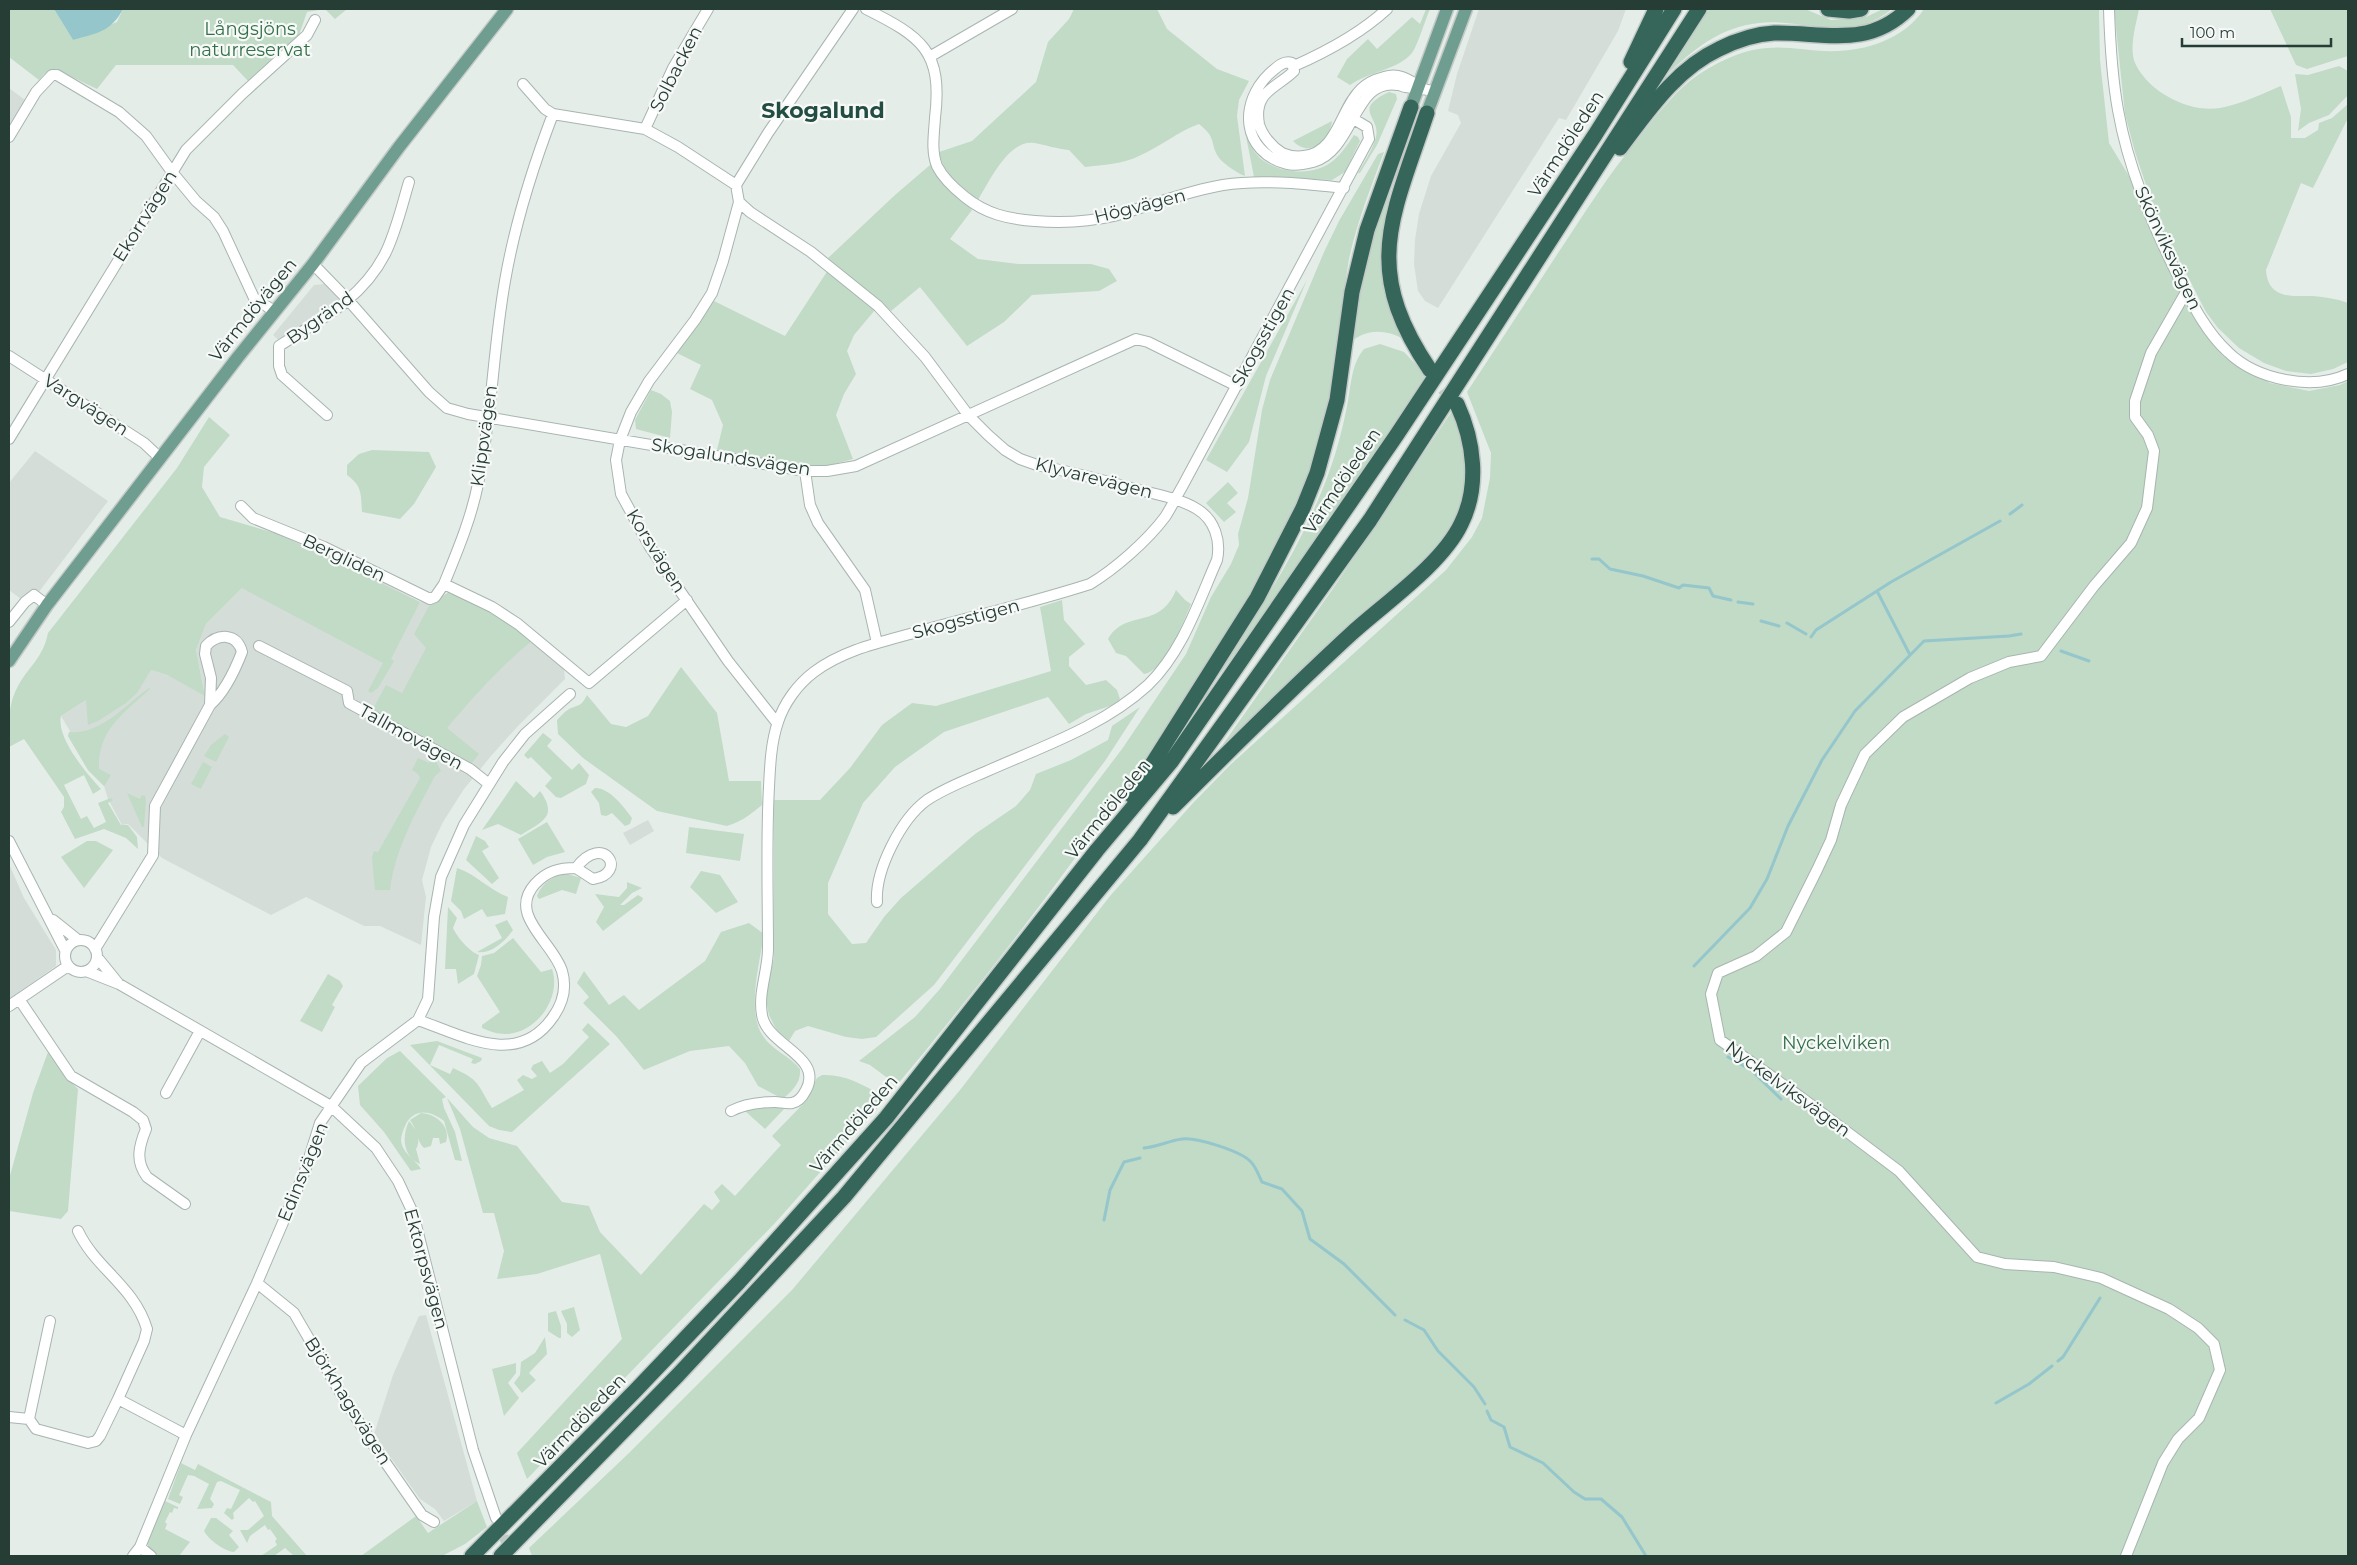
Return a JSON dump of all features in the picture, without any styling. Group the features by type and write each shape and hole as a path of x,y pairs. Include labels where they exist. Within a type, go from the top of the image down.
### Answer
{"highway":[{"path":"1595,135 1656,9"},
{"name":"Värmdöleden","path":"472,1556 629,1398 739,1282 886,1118 1097,850 1171,762 1396,436 1595,135 1674,9"},
{"path":"501,1556 678,1375 844,1197 1140,840 1370,520 1700,9"},
{"path":"1828,9 1849,11 1861,9"},
{"path":"1549,241 1669,87 1702,58 1746,38 1772,34 1849,37 1867,33 1882,28 1908,9"},
{"path":"1097,850 1257,598 1303,508 1318,473 1337,400 1352,292 1367,230 1411,107"},
{"path":"1427,113 1391,222 1388,256 1396,307 1410,337 1430,370"},
{"path":"1140,840 1249,730 1421,572 1452,540 1468,507 1472,484 1473,458 1464,420 1457,404"}],"main road":[{"name":"Värmdövägen","path":"9,655 274,311 313,264 405,140 507,9"},
{"path":"1411,107 1447,9"},
{"path":"1427,113 1466,9"},
{"name":"Värmdövägen","path":"9,661 26,634"}],"street":[{"name":"Solbacken","path":"645,130 673,68 708,9"},
{"path":"739,202 736,185 768,133 853,9"},
{"name":"Högvägen","path":"866,9 901,26 931,56 938,88 933,153 938,169 952,186 976,205 1009,219 1058,222 1097,219 1211,188 1256,182 1344,188"},
{"path":"931,56 1012,9"},
{"path":"1386,9 1357,33 1294,66 1293,73 1270,87 1260,105 1259,124 1272,144 1289,155 1311,155 1326,145 1349,116 1360,90 1378,79 1388,76 1403,76 1419,86 1435,92"},
{"name":"Skönviksvägen","path":"2109,9 2110,40 2118,110 2134,176 2152,222 2186,292 2208,329 2229,354 2250,367 2271,376 2305,383 2338,379 2348,374"},
{"name":"Ekorrvägen","path":"9,439 186,150 204,130 307,36 315,20"},
{"path":"9,137 39,88 52,75 57,75 119,112 146,136 196,201 214,217 224,231 254,298 274,311"},
{"path":"523,84 545,109 552,114 645,130 686,152 736,185"},
{"name":"Klippvägen","path":"444,584 466,526 478,484 504,283 513,238 520,206 552,114"},
{"name":"Skogsstigen","path":"731,1111 750,1104 792,1104 801,1098 806,1090 811,1074 809,1067 766,1027 761,1007 761,992 768,952 767,819 770,765 777,723 784,706 798,687 813,672 831,662 877,643 1090,584 1117,565 1149,534 1164,517 1174,500 1370,139 1367,127 1349,116"},
{"name":"Bygränd","path":"327,415 282,375 279,366 279,346 349,300 370,277 385,254 409,182"},
{"name":"Klyvarevägen","path":"739,202 750,212 811,252 878,306 941,376 969,416 1005,450 1020,459 1174,500 1197,509 1206,517 1216,531 1219,550 1217,560 1184,636 1174,654 1148,684 1104,718 1073,734 968,779 926,801 903,827 888,855 876,889 877,902"},
{"name":"Korsvägen","path":"739,202 723,261 711,294 695,320 649,381 631,412 620,440 616,460 621,494 650,548 688,600 728,661 777,723"},
{"name":"Skogalundsvägen","path":"313,264 349,300 413,375 447,408 488,418 805,471 827,471 856,466 1136,339 1148,342 1237,386"},
{"name":"Nyckelviksvägen","path":"2126,1556 2163,1463 2178,1439 2199,1418 2220,1370 2214,1344 2198,1328 2169,1310 2101,1278 2054,1267 2005,1264 1977,1257 1899,1172 1802,1098 1720,1040 1711,994 1718,973 1756,956 1786,932 1831,840 1841,805 1865,754 1903,717 1970,678 2009,662 2041,656 2094,586 2131,543 2147,508 2154,451 2148,435 2136,417 2135,401 2151,353 2186,292"},
{"name":"Vargvägen","path":"9,356 144,443 160,458"},
{"path":"805,471 810,505 818,523 865,590 877,643"},
{"name":"Bergliden","path":"240,506 253,518 324,547 430,599 435,597 444,584"},
{"path":"444,584 492,607 518,624 589,683 688,600"},
{"path":"9,622 34,595 47,605"},
{"path":"78,940 72,942 64,956 68,966 73,970 86,971 92,968 96,953 154,855 155,806 210,705 216,700 235,670 242,652 239,644 230,637 220,637 206,646 204,654 210,678 210,705"},
{"name":"Tallmovägen","path":"259,646 347,692 349,703 470,770 489,784"},
{"path":"570,694 524,734 489,784 464,825 441,877 434,917 428,999 418,1020 501,1046 522,1043 544,1028 563,1001 564,980 562,968 527,916 527,897 539,880 553,870 576,868"},
{"path":"9,841 66,950"},
{"path":"46,912 65,932 78,940 88,942 96,953"},
{"name":"Ektorpsvägen","path":"96,953 119,984"},
{"path":"9,1006 68,966"},
{"name":"Ektorpsvägen","path":"86,971 119,984 331,1106 376,1148 398,1181 413,1213 474,1450 496,1518"},
{"path":"19,999 71,1076 134,1112 143,1120 146,1128 139,1153 139,1165 147,1177 185,1204"},
{"name":"Edinsvägen","path":"133,1556 140,1547 186,1435 257,1283 305,1170 320,1123 361,1063 418,1020"},
{"path":"166,1093 200,1031"},
{"path":"50,1321 29,1419 36,1429 88,1444 100,1436 144,1341 147,1330 128,1291 86,1247 78,1231"},
{"name":"Björkhagsvägen","path":"257,1283 294,1313 374,1446 422,1515 434,1522"},
{"path":"118,1399 186,1435"},
{"path":"9,1418 29,1419"},
{"path":"140,1547 151,1556"}],"shaded area":[{"path":"1479,9 1626,9 1618,31 1566,120 1559,118 1438,308 1425,301 1418,291 1414,264 1415,240 1419,214 1431,176 1461,123 1458,115 1448,111 1457,74"},
{"path":"9,88 25,100 9,125"},
{"path":"324,284 348,309 285,346 273,335 314,285"},
{"path":"35,451 108,501 29,605 9,590 9,483"},
{"path":"278,534 345,563 420,602 435,600 449,592 534,639 564,669 565,679 491,756 464,789 443,822 431,847 422,880 426,897 421,945 380,926 364,926 306,897 271,915 162,858 128,824 122,825 108,799 104,786 88,770 68,736 70,731 61,716 86,700 151,670 167,675 205,695 196,650 206,624 242,588"},
{"path":"648,820 654,831 630,845 623,833"},
{"path":"9,864 24,898 56,950 56,966 9,999"},
{"path":"426,1315 477,1501 444,1521 435,1509 420,1499 374,1434 393,1375 419,1316"}],"green space":[{"name":"Långsjöns naturreservat","path":"9,9 54,9 73,40 117,22 123,9 325,9 307,12 299,35 248,81 233,65 116,65 97,89 55,69 44,74 39,80 9,57"},
{"path":"325,9 347,9 335,19"},
{"path":"1074,9 1157,9 1167,29 1217,69 1249,81 1239,100 1237,116 1245,176 1238,173 1219,158 1211,137 1199,124 1133,159 1099,166 1085,167 1069,150 1034,143 1025,144 1016,148 1001,163 978,200 954,179 941,160 939,152 972,141 1036,82 1048,42 1069,19"},
{"path":"1426,9 1430,9 1414,50 1400,63 1350,85 1337,77 1347,59 1368,39 1377,49 1412,17 1420,24"},
{"path":"1709,9 1805,9 1831,20 1866,17 1883,9 1892,9 1876,20 1859,26 1843,28 1777,22 1745,25 1720,34 1708,41 1687,56 1667,75"},
{"name":"Nyckelviken","path":"1924,9 2099,9 2100,60 2109,143 2132,181 2191,310 2223,356 2270,383 2309,391 2340,385 2348,381 2348,1556 532,1556 529,1548 629,1453 792,1290 960,1090 1110,896 1193,803 1230,765 1446,570 1472,537 1482,518 1490,478 1491,453 1467,392 1606,181 1670,100 1699,74 1737,55 1757,49 1788,48 1838,51 1866,47 1893,37 1915,20"},
{"path":"2114,9 2139,9 2133,45 2136,65 2151,84 2172,99 2184,104 2208,109 2220,108 2244,101 2281,86 2291,117 2291,138 2305,138 2318,130 2319,123 2332,118 2348,104 2348,118 2313,188 2301,183 2266,270 2271,286 2282,294 2322,297 2348,303 2348,362 2333,369 2311,374 2286,371 2264,363 2239,348 2218,328 2206,312 2156,215 2135,152 2125,114"},
{"path":"2270,9 2348,9 2348,56 2307,69 2296,65"},
{"path":"2339,66 2348,71 2348,95 2329,115 2309,123 2298,131 2301,109 2295,74 2308,75"},
{"path":"1389,92 1396,94 1397,99 1377,145 1360,173 1358,173 1371,151 1376,137 1375,124 1370,109 1378,98"},
{"path":"1332,121 1327,135 1318,145 1306,148 1299,146 1293,141"},
{"path":"1354,135 1360,141 1345,172 1332,180 1254,177 1246,136 1261,159 1278,168 1298,172 1317,169 1334,160"},
{"path":"1384,152 1352,245 1337,348 1322,431 1300,497 1263,573 1204,669 1133,777 1018,934 897,1085 870,1065 859,1061 915,1017 939,990 1122,749 1186,654 1211,597 1231,564 1239,545 1238,534 1248,498 1262,410 1270,380 1339,221 1378,154"},
{"path":"1397,163 1384,223 1381,254 1384,284 1403,339 1390,333 1370,332 1352,341 1358,295 1370,239"},
{"path":"930,165 946,185 972,210 950,239 978,259 1019,264 1091,264 1109,269 1117,281 1099,291 1032,295 1004,322 967,346 920,287 891,311 828,258"},
{"path":"828,270 875,310 854,335 847,351 856,374 844,394 836,415 853,459 823,467 717,450 723,425 712,400 690,389 701,365 677,353 714,301 785,336"},
{"path":"1307,280 1266,376 1249,442 1227,472 1206,460"},
{"path":"1380,344 1404,352 1426,375 1320,535 1207,691 1256,616 1300,538 1325,483 1335,455 1356,362 1364,349"},
{"path":"651,390 661,394 670,401 672,412 670,438 636,429 635,420"},
{"path":"1452,411 1463,448 1465,473 1462,498 1458,511 1448,530 1420,565 1317,656 1221,747 1332,590"},
{"path":"209,417 230,435 204,467 202,487 220,517 278,534 420,602 391,659 394,661 378,688 371,693 368,691 383,663 242,588 206,624 196,650 205,696 167,675 151,670 137,693 126,703 98,721 88,725 86,700 61,716 63,735 68,745 81,765 101,789 93,794 84,775 64,785 81,819 87,816 94,828 106,822 98,803 111,798 113,800 108,803 121,825 128,825 137,837 138,849 126,838 104,829 75,839 61,812 64,807 64,797 24,739 9,747 9,716 14,694 43,649 48,633 177,468"},
{"path":"372,450 429,452 436,467 414,504 400,519 362,512 360,490 356,483 347,475 347,465 359,454"},
{"path":"1228,482 1238,493 1227,503 1236,512 1224,522 1206,503"},
{"path":"1176,590 1191,604 1173,645 1160,664 1152,671 1144,674 1126,656 1116,653 1108,639 1115,630 1124,624 1161,611 1169,603"},
{"path":"449,592 482,607 534,639 488,682 447,728 479,754 471,764 373,709 386,685 402,693 426,648 414,634 429,606"},
{"path":"1062,600 1064,620 1085,644 1069,657 1069,666 1086,685 1106,680 1117,690 1120,699 1116,704 1086,714 1069,724 1048,697 944,732 895,767 863,803 828,883 828,914 852,944 866,943 884,917 901,898 975,834 1016,806 1030,790 1036,774 1071,760 1108,740 1112,726 1140,707 1105,761 934,985 876,1037 862,1039 846,1037 808,1026 795,1031 789,1041 777,1031 769,1015 765,995 774,958 774,800 820,800 850,768 882,725 912,703 936,706 1051,671 1040,607"},
{"path":"681,667 717,713 729,781 761,781 762,805 750,815 727,826 657,811 583,758 558,734 557,720 567,710 584,701 587,695 611,724 626,727 648,716"},
{"path":"149,688 114,723 103,743 99,769 111,775 104,786 88,770 68,736 69,732 81,732 102,724"},
{"path":"543,733 552,740 547,746 572,770 579,763 589,775 586,784 561,798 556,797 545,786 552,778 531,757 528,759 524,755"},
{"path":"225,734 229,737 216,762 204,756 211,745"},
{"path":"433,755 441,771 435,776 401,845 390,890 375,890 372,857 374,851 378,852 420,778 412,770 418,758 429,763"},
{"path":"203,762 212,767 201,789 191,784"},
{"path":"516,781 534,798 540,791 548,807 548,813 545,818 521,835 498,824 482,830"},
{"path":"595,788 606,791 616,799 632,818 630,824 625,826 612,813 606,816 601,815 599,803 591,792"},
{"path":"127,793 140,799 142,795 145,796 144,827 142,827"},
{"path":"547,822 565,852 547,857 533,865 518,839"},
{"path":"689,827 744,834 740,861 686,853"},
{"path":"476,836 485,841 489,847 482,851 499,878 492,884 466,860"},
{"path":"87,841 96,841 113,850 84,888 61,857"},
{"path":"457,868 508,897 505,914 487,917 482,909 464,919 461,911 451,901"},
{"path":"701,871 720,875 738,902 716,913 690,887"},
{"path":"567,874 581,878 576,894 562,890 539,899 537,896 539,891 545,884 557,876"},
{"path":"627,882 642,888 632,893 620,905 624,905 638,895 643,898 642,901 603,931 596,922 604,907 595,894 619,897 627,888"},
{"path":"448,907 457,918 453,928 455,932 468,948 479,955 474,974 458,984 456,969 445,969"},
{"path":"507,920 513,930 506,938 493,949 477,952 502,938 495,925"},
{"path":"749,923 764,934 757,972 755,1000 755,1014 758,1026 767,1041 800,1069 798,1082 783,1099 758,1086 745,1063 729,1046 690,1051 644,1070 617,1037 583,1003 589,997 577,983 584,971 609,1005 624,995 639,1010 705,961 721,932"},
{"path":"513,938 541,972 552,969 554,980 550,1002 536,1021 527,1028 505,1034 482,1028 482,1025 500,1012 477,976 482,956 494,953"},
{"path":"328,974 340,981 343,986 332,1005 335,1007 322,1032 300,1021"},
{"path":"588,1023 610,1044 512,1132 489,1126 410,1045 437,1041 482,1058 481,1061 475,1064 471,1063 473,1059 439,1045 430,1065 450,1074 453,1068 468,1076 480,1088 492,1108 524,1090 517,1080 523,1075 532,1079 537,1076 531,1069 533,1065 542,1061 550,1073 563,1064 589,1037 582,1030"},
{"path":"400,1051 446,1097 442,1099 444,1108 455,1132 462,1161 455,1160 444,1121 428,1113 422,1113 412,1116 408,1120 401,1139 404,1150 421,1169 411,1171 384,1132 360,1105 358,1086 387,1058"},
{"path":"48,1052 65,1076 78,1089 68,1211 61,1219 9,1211 9,1179 33,1093"},
{"path":"822,1075 840,1076 863,1085 886,1098 775,1223 527,1479 517,1453 622,1339 600,1254 537,1274 497,1279 504,1251 494,1213 483,1213 460,1129 447,1098 473,1127 489,1138 517,1146 562,1202 589,1206 600,1232 641,1275 704,1204 712,1210 720,1201 714,1192 722,1184 735,1196 781,1145 772,1136 804,1103 817,1078"},
{"path":"749,1106 786,1107 765,1129 745,1111"},
{"path":"421,1113 437,1118 441,1122 446,1131 446,1142 440,1144 439,1138 433,1138 431,1146 424,1148 410,1120"},
{"path":"409,1121 418,1138 416,1149 420,1164 410,1156 405,1145 405,1133"},
{"path":"574,1307 580,1330 572,1337 567,1333 567,1324 561,1311"},
{"path":"556,1311 561,1326 561,1338 548,1331 548,1313"},
{"path":"545,1337 547,1354 529,1373 536,1380 522,1393 514,1383 520,1375 521,1362 535,1353"},
{"path":"516,1363 516,1373 508,1383 519,1398 504,1416 492,1369"},
{"path":"181,1463 195,1470 198,1464 271,1502 272,1516 307,1556 294,1556 285,1548 274,1556 261,1556 277,1545 275,1541 277,1539 265,1525 250,1536 247,1543 240,1530 248,1530 264,1516 255,1501 253,1502 249,1498 233,1513 234,1518 232,1520 224,1513 227,1508 231,1509 240,1490 221,1481 217,1482 210,1499 214,1504 212,1508 197,1509 209,1484 194,1476 188,1475 179,1495 183,1497 180,1504 168,1499"},
{"path":"165,1501 178,1507 178,1509 174,1508 172,1513 170,1512 165,1522 167,1524 165,1529 190,1542 179,1556 158,1556 149,1549 147,1542"},
{"path":"477,1501 487,1527 465,1544 442,1556 361,1556 416,1516 428,1533"},
{"path":"211,1518 216,1518 233,1531 229,1535 239,1547 234,1552 221,1547 206,1534 204,1531"}],"water":[{"path":"54,9 123,9 108,27 73,40"}],"waterway":[{"path":"2010,514 2022,505"},
{"path":"1811,637 1816,630 1891,582 2000,521"},
{"path":"1592,559 1599,559 1610,569 1643,576 1679,588 1683,585 1709,588 1713,596 1731,600"},
{"path":"1877,591 1910,655"},
{"path":"1738,602 1753,604"},
{"path":"1761,621 1779,626"},
{"path":"1787,623 1806,634"},
{"path":"1694,966 1750,908 1767,879 1788,826 1822,760 1855,711 1924,641 2021,634"},
{"path":"2061,651 2089,661"},
{"path":"1728,1057 1751,1070 1781,1099"},
{"path":"1144,1148 1189,1139 1218,1146 1246,1158 1254,1166 1262,1182 1282,1189 1302,1211 1310,1239 1344,1264 1395,1315"},
{"path":"1104,1220 1110,1190 1124,1162 1140,1158"},
{"path":"2058,1361 2063,1357 2100,1298"},
{"path":"1405,1320 1424,1330 1438,1351 1474,1387 1485,1404"},
{"path":"1996,1403 2029,1384 2052,1366"},
{"path":"1487,1411 1491,1420 1504,1427 1510,1447 1543,1463 1574,1492 1585,1499 1601,1499 1622,1517 1646,1556"}],"tunnel":[{"path":"1430,370 1457,404"},
{"path":"498,1522 510,1553"}],"district":[{"name":"Skogalund","path":"823,110"}]}
